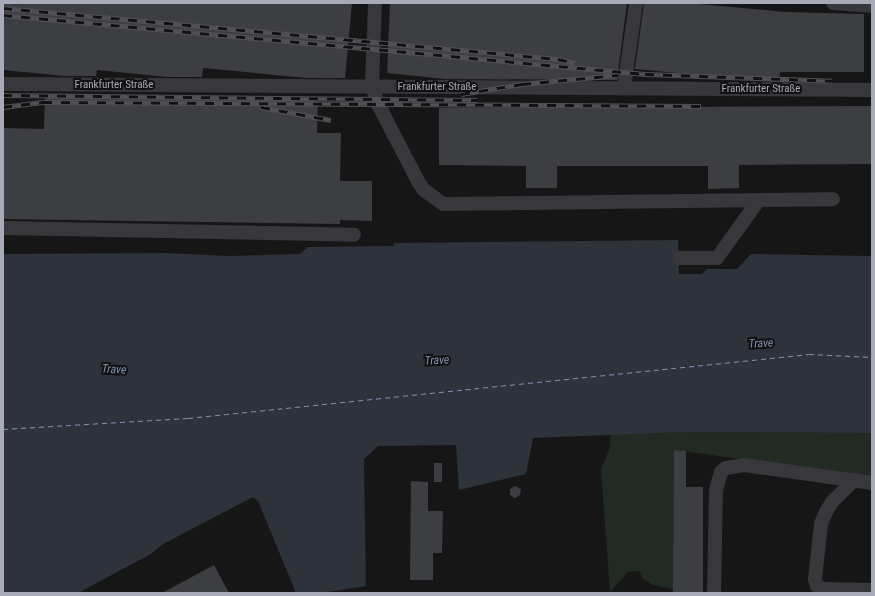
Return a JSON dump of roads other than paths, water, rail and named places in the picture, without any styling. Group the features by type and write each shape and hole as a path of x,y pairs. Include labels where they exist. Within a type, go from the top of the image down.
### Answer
{"street":[{"path":"375,3 372,86 378,104 422,186 443,204 833,199"},
{"path":"624,88 636,3"},
{"path":"833,3 872,6"},
{"name":"Frankfurter Straße","path":"3,84 872,90"},
{"path":"679,258 717,258 758,201"},
{"path":"3,228 354,235"},
{"path":"714,593 716,490 721,472 729,466 744,465 872,483"},
{"path":"854,480 832,502 821,524 815,579 817,586 824,589 872,590"}],"water":[{"name":"Trave","path":"678,240 679,274 702,274 707,269 737,269 751,254 872,256 872,433 684,432 533,438 526,474 459,490 456,445 378,446 364,459 366,586 321,593 296,593 258,501 253,497 165,543 149,555 78,593 3,593 3,254 165,253 229,256 300,254 308,247 394,246 394,243"}],"railway":[{"path":"3,8 558,59 576,63"},
{"path":"3,15 645,74 832,81"},
{"path":"461,94 522,84 618,75"},
{"path":"3,95 477,100"},
{"path":"3,107 43,102 701,106"},
{"path":"261,107 331,120"}]}
